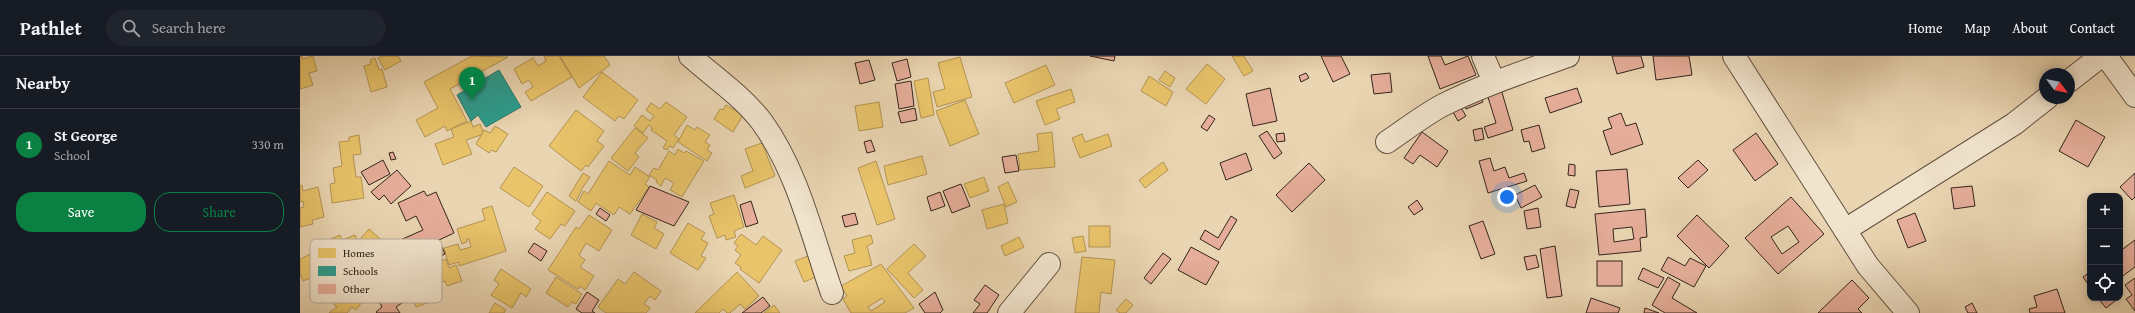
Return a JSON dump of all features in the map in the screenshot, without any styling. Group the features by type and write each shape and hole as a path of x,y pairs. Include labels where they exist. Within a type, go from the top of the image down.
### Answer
{"street":[{"path":"690,56 738,96 761,122 786,160 832,293"},
{"path":"1483,56 1494,82"},
{"path":"1387,142 1441,106 1494,82 1568,56"},
{"path":"1734,56 1868,266 1908,313"},
{"path":"2075,76 2101,56"},
{"path":"2106,56 2135,96"},
{"path":"1845,230 2014,124 2039,104"},
{"path":"1009,313 1049,264"}],"building: Homes":[{"path":"300,56 302,56 303,59 313,56 317,71 309,73 313,85 300,89"},
{"path":"382,56 398,56 401,61 385,70 378,58"},
{"path":"472,56 508,57 450,89 467,121 447,131 445,126 425,137 416,120 438,108 424,82"},
{"path":"544,56 559,56 572,77 531,101 525,92 533,87 529,80 522,84 514,69 533,58 538,66 546,61"},
{"path":"560,56 604,56 610,65 579,88"},
{"path":"1232,56 1244,56 1253,71 1244,76"},
{"path":"960,57 972,97 937,107 933,92 945,89 938,63"},
{"path":"375,58 379,70 382,69 387,87 371,92 364,66 371,64 370,60"},
{"path":"1207,64 1225,79 1206,104 1186,89"},
{"path":"1046,65 1055,85 1014,103 1005,83"},
{"path":"1165,71 1175,78 1170,87 1159,80"},
{"path":"602,72 638,100 624,119 619,116 615,121 583,97"},
{"path":"1149,76 1173,92 1166,106 1141,91"},
{"path":"928,78 934,115 921,118 914,81"},
{"path":"1071,89 1075,102 1056,109 1060,119 1045,125 1036,101"},
{"path":"965,100 979,134 950,146 936,111"},
{"path":"666,102 687,117 674,135 679,139 673,148 670,146 667,150 663,148 667,141 651,130 652,128 649,125 643,133 634,126 642,115 650,121 654,116 646,110 651,103 660,109"},
{"path":"879,102 883,127 859,131 855,106"},
{"path":"726,105 743,115 733,132 714,119 720,109 723,110"},
{"path":"576,110 604,131 597,141 604,146 588,167 586,165 581,171 549,146"},
{"path":"471,121 473,127 480,124 484,134 466,140 472,154 443,165 435,144 454,137 451,129"},
{"path":"687,125 695,130 697,127 710,135 705,142 710,145 707,150 712,153 707,161 678,142"},
{"path":"495,126 508,134 496,152 491,150 489,153 476,144 484,130 490,133"},
{"path":"635,128 648,138 635,153 639,157 628,171 611,158"},
{"path":"1052,132 1055,167 1020,170 1018,154 1039,151 1037,134"},
{"path":"1082,134 1085,142 1108,134 1112,146 1080,158 1072,138"},
{"path":"359,135 361,154 353,155 356,177 361,177 364,198 332,203 330,184 335,183 333,168 342,166 339,142 349,141 349,137"},
{"path":"762,143 775,176 745,188 741,176 753,171 745,149"},
{"path":"678,149 684,153 686,151 704,161 682,197 670,190 674,183 665,178 661,186 656,182 657,180 649,175 654,168 658,170 669,151 675,155"},
{"path":"922,156 927,174 888,185 884,166"},
{"path":"609,161 630,175 635,167 650,177 645,184 649,187 630,214 619,207 614,215 596,203 591,211 578,202 584,191 588,194"},
{"path":"876,161 895,219 877,225 858,168"},
{"path":"1163,162 1168,170 1145,188 1139,180"},
{"path":"514,167 543,186 529,207 500,188"},
{"path":"583,173 590,177 581,190 576,201 569,196"},
{"path":"984,177 989,191 970,198 964,184"},
{"path":"1008,182 1017,202 1006,207 998,187"},
{"path":"302,185 303,191 318,187 324,217 312,220 313,224 300,227 300,208 304,207 303,201 300,202 300,186"},
{"path":"547,192 575,211 565,226 561,224 550,239 535,229 541,221 532,214"},
{"path":"734,195 744,227 734,231 736,237 726,240 725,235 717,238 709,216 714,214 710,203"},
{"path":"1004,204 1008,223 987,229 982,210"},
{"path":"492,206 506,251 459,266 458,262 449,265 444,248 458,244 460,250 471,247 469,239 467,239 467,242 462,244 457,229 485,220 482,209"},
{"path":"642,214 657,222 654,228 664,234 656,249 631,235"},
{"path":"589,215 612,230 599,251 586,243 579,255 585,260 580,267 594,276 585,290 580,286 578,289 548,270 576,227 579,229"},
{"path":"688,223 705,233 701,239 708,243 701,256 706,258 698,270 670,253"},
{"path":"1089,226 1110,226 1110,247 1089,247"},
{"path":"369,229 380,239 362,239 361,238"},
{"path":"741,234 756,245 763,236 782,250 759,283 740,269 741,267 735,263 741,255 735,250 738,246 734,243"},
{"path":"340,235 342,239 331,239"},
{"path":"355,235 357,239 345,239"},
{"path":"871,235 873,243 867,246 872,265 849,271 844,256 855,253 852,240"},
{"path":"1083,236 1086,251 1075,253 1072,238"},
{"path":"1019,237 1024,247 1005,256 1001,246"},
{"path":"914,244 926,256 908,273 923,290 914,298 887,269"},
{"path":"310,254 310,278 303,281 300,274 300,259"},
{"path":"808,256 816,277 804,282 795,261"},
{"path":"1082,257 1115,260 1111,294 1101,292 1099,313 1075,313"},
{"path":"446,259 449,268 456,265 462,281 447,286 445,281 442,282 442,260"},
{"path":"881,264 914,308 905,313 851,313 843,299 847,296 841,286","holes":["882,298 885,302 871,311 868,307"]},
{"path":"501,269 531,289 526,297 521,293 512,308 491,295 499,284 494,280"},
{"path":"634,272 661,291 655,300 650,296 644,304 650,308 646,313 606,313 598,307 618,279 625,284"},
{"path":"737,272 759,296 745,309 740,304 730,313 727,313 723,309 719,313 695,313"},
{"path":"556,277 582,294 576,304 572,302 568,307 546,293"},
{"path":"1126,299 1133,305 1126,313 1120,313 1116,310"},
{"path":"336,303 361,303 356,310 352,307 347,313 329,313 337,307 334,305"},
{"path":"414,303 427,303 416,307"},
{"path":"495,303 506,310 504,313 489,313"},
{"path":"774,305 780,313 764,313"}],"building: Schools":[{"path":"499,70 521,107 486,127 478,115 471,121 457,95"}],"building: Other":[{"path":"1090,56 1115,56 1114,61"},
{"path":"1321,56 1341,56 1350,74 1333,82"},
{"path":"1428,56 1441,56 1445,65 1468,56 1476,75 1440,89"},
{"path":"1612,56 1641,56 1644,67 1617,74"},
{"path":"1653,56 1689,56 1692,75 1656,80"},
{"path":"907,59 911,77 897,81 892,63"},
{"path":"869,60 875,80 860,84 855,63"},
{"path":"1306,73 1309,78 1301,82 1299,76"},
{"path":"1390,73 1392,92 1374,94 1371,75"},
{"path":"911,81 914,106 899,109 895,84"},
{"path":"1270,88 1277,121 1253,126 1246,94"},
{"path":"1577,88 1582,102 1550,113 1545,98"},
{"path":"1501,89 1513,130 1488,138 1484,127 1496,123 1487,94"},
{"path":"1478,91 1483,102 1466,109 1461,98"},
{"path":"1457,101 1466,116 1458,121 1449,105"},
{"path":"915,108 917,120 901,123 898,112"},
{"path":"1621,113 1626,126 1636,123 1643,144 1611,155 1603,131 1612,128 1608,118"},
{"path":"1209,115 1215,119 1207,131 1201,127"},
{"path":"2076,120 2105,137 2088,167 2059,151"},
{"path":"1539,125 1545,148 1532,152 1529,141 1524,142 1521,130"},
{"path":"1482,128 1484,139 1475,141 1473,130"},
{"path":"1267,131 1282,153 1274,159 1259,136"},
{"path":"1422,132 1448,151 1437,167 1420,155 1413,164 1404,158"},
{"path":"1284,133 1285,141 1277,142 1276,134"},
{"path":"1756,133 1778,164 1755,181 1733,150"},
{"path":"871,140 875,151 867,153 864,142"},
{"path":"393,152 396,159 391,160 389,153"},
{"path":"1246,153 1252,170 1226,180 1220,163"},
{"path":"1016,155 1019,171 1005,173 1002,157"},
{"path":"1490,158 1494,171 1505,167 1509,178 1524,173 1527,181 1488,193 1479,161"},
{"path":"383,160 390,174 369,185 361,172"},
{"path":"1698,160 1708,170 1688,188 1678,178"},
{"path":"1309,163 1325,180 1292,212 1276,195"},
{"path":"1569,164 1575,165 1575,176 1568,175"},
{"path":"1627,169 1630,204 1599,207 1596,171"},
{"path":"397,170 411,186 391,204 384,195 379,200 371,192"},
{"path":"2135,173 2135,197 2132,200 2120,187"},
{"path":"961,184 970,206 952,213 943,191"},
{"path":"1535,185 1542,197 1521,208 1515,195"},
{"path":"650,186 689,202 674,226 636,210"},
{"path":"1972,186 1975,206 1954,209 1951,188"},
{"path":"1570,189 1579,191 1575,208 1566,206"},
{"path":"424,191 427,196 436,192 454,233 441,239 403,239 423,230 416,216 406,221 398,203"},
{"path":"940,192 945,206 931,211 927,197"},
{"path":"1791,197 1824,234 1778,274 1745,238","holes":["1788,226 1799,242 1782,254 1771,237"]},
{"path":"1417,200 1423,209 1414,215 1408,207"},
{"path":"751,201 758,223 746,227 740,205"},
{"path":"600,208 610,215 606,221 596,214"},
{"path":"1538,208 1541,227 1527,229 1524,211"},
{"path":"1645,209 1647,237 1640,238 1641,251 1599,255 1595,214","holes":["1632,227 1634,239 1614,242 1613,229"]},
{"path":"855,213 858,224 845,227 842,216"},
{"path":"1915,213 1926,241 1908,248 1897,220"},
{"path":"1697,215 1729,246 1709,268 1677,236"},
{"path":"1231,216 1237,220 1219,250 1200,239 1205,230 1218,238"},
{"path":"1483,221 1495,254 1481,259 1469,226"},
{"path":"2135,240 2135,267 2123,276 2123,265 2123,249"},
{"path":"534,243 547,251 541,261 528,252"},
{"path":"1555,246 1562,296 1547,298 1540,249"},
{"path":"442,247 445,254 442,255"},
{"path":"1191,247 1219,262 1206,285 1178,270"},
{"path":"1163,253 1171,259 1151,284 1144,278"},
{"path":"1536,255 1539,267 1527,270 1524,257"},
{"path":"1668,257 1685,266 1690,258 1706,266 1694,287 1661,270"},
{"path":"1597,261 1622,261 1622,286 1597,286"},
{"path":"1643,268 1664,278 1658,288 1638,279"},
{"path":"2087,274 2087,283 2083,277"},
{"path":"1668,277 1680,284 1672,298 1697,313 1665,313 1652,305"},
{"path":"2135,278 2135,311 2126,299 2132,295 2125,285"},
{"path":"1852,280 1869,298 1858,309 1862,313 1818,313"},
{"path":"985,285 999,295 987,313 973,313 980,304 974,300"},
{"path":"2057,289 2065,313 2030,313 2029,309 2037,307 2034,296"},
{"path":"587,292 599,300 592,311 595,313 582,313 576,309"},
{"path":"935,292 943,310 940,313 925,313 919,304"},
{"path":"763,297 770,306 761,313 742,313"},
{"path":"1591,298 1620,308 1618,313 1586,313"},
{"path":"2100,301 2115,301 2106,308"},
{"path":"380,303 402,303 396,307 400,313 376,312 382,307"},
{"path":"1972,303 1977,313 1968,313 1965,307"},
{"path":"1645,308 1659,313 1644,313"}],"place":[{"name":"St George","path":"472,100"}]}
